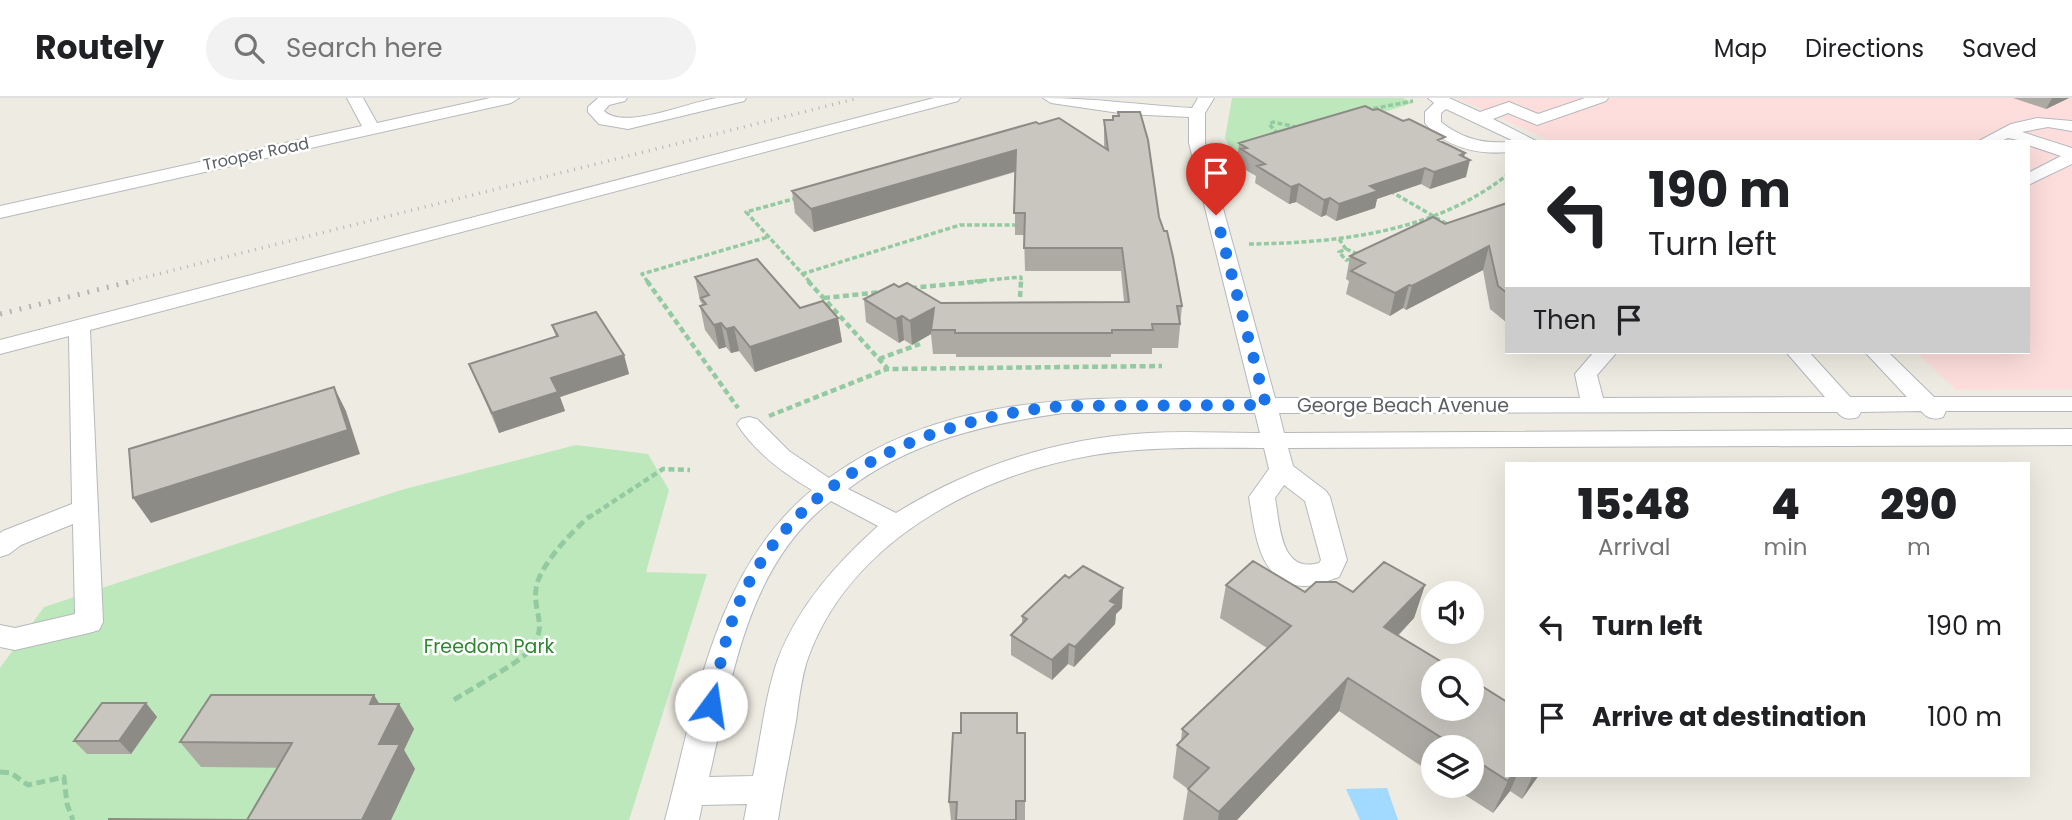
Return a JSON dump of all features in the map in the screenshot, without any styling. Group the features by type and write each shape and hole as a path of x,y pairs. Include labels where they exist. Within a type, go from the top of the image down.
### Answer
{"street":[{"path":"355,98 372,129"},
{"name":"Trooper Road","path":"0,212 511,98"},
{"path":"618,98 604,101 596,107 596,112 605,121 628,124 738,98"},
{"path":"0,347 952,98"},
{"path":"1051,98 1126,109 1201,106 1198,143 1282,470"},
{"path":"1480,118 1509,107 1537,120 1600,98"},
{"path":"1505,147 1471,145 1446,135 1433,123 1433,112 1440,100 1526,140"},
{"path":"1989,140 2026,123 2041,121 2072,126"},
{"path":"2007,131 2072,156"},
{"path":"2030,179 2072,156"},
{"path":"0,636 15,639 89,622 79,327"},
{"path":"1593,405 1586,374 1604,354"},
{"path":"1799,354 1873,438"},
{"path":"1878,354 1960,437"},
{"name":"George Beach Avenue","path":"686,806 729,632 739,603 769,550 828,488 884,453 912,440 971,421 1063,406 2072,404"},
{"path":"749,424 766,446 794,470 897,525"},
{"name":"George Beach Avenue","path":"764,805 791,667 799,646 827,596 848,570 897,525 953,490 994,472 1047,455 1113,444 1275,441 2072,437"},
{"path":"0,547 12,538 85,509"},
{"path":"686,806 764,805"}],"path":[{"path":"1359,113 1413,100"},
{"path":"1280,137 1269,124 1287,123 1309,132"},
{"path":"1219,153 1226,147 1239,153 1247,149"},
{"path":"1249,244 1339,239 1433,216 1464,203 1505,176"},
{"path":"1388,190 1453,228"},
{"path":"801,196 746,212 888,369"},
{"path":"803,274 960,225 1015,225"},
{"path":"768,237 642,274 749,424 888,369 1162,366"},
{"path":"1339,239 1346,249 1358,252 1358,257 1346,260 1340,256 1339,252 1346,249"},
{"path":"903,289 1021,277 1020,297"},
{"path":"823,298 889,291"},
{"path":"879,359 920,344"},
{"path":"454,701 529,652 542,629 536,588 540,576 574,529 604,506 663,469 690,470"},
{"path":"0,772 11,773 28,785 64,777 66,804 73,820"}],"shaded area":[{"path":"1457,98 2072,98 2072,389 1956,390 1918,354 2030,354 2030,140 1549,140"}],"green space":[{"path":"1232,98 1403,98 1413,103 1236,158 1225,138"},
{"name":"Freedom Park","path":"576,445 648,454 669,490 646,572 707,574 629,820 0,820 0,668 44,607 401,490"}],"water":[{"path":"1387,788 1398,820 1360,820 1346,789"}],"building":[{"path":"1365,106 1403,121 1409,119 1445,137 1438,140 1465,153 1460,155 1470,160 1434,172 1425,168 1370,186 1378,191 1339,204 1330,198 1324,200 1299,184 1291,187 1257,166 1265,164 1241,149 1247,148 1239,143"},
{"path":"1118,112 1140,112 1148,140 1159,217 1164,231 1167,231 1173,257 1182,306 1177,306 1180,324 1152,324 1153,330 1112,330 1112,333 955,333 955,330 931,330 934,308 910,321 902,316 896,319 864,299 894,284 899,287 907,283 941,303 1129,302 1122,248 1024,248 1025,213 1014,213 1016,150 811,209 792,191 1036,122 1039,124 1059,118 1108,150 1104,120 1113,120 1113,116 1119,116"},
{"path":"1505,204 1505,291 1498,286 1489,246 1395,293 1351,271 1365,263 1350,256 1433,217 1445,224"},
{"path":"757,259 800,308 823,301 838,318 750,347 734,327 726,329 721,323 714,325 700,306 706,304 701,298 709,295 695,277"},
{"path":"596,312 624,355 551,378 558,392 492,413 469,364 558,336 552,325"},
{"path":"334,387 348,430 133,498 129,449"},
{"path":"1253,561 1305,592 1316,582 1336,582 1353,592 1384,562 1421,583 1421,589 1384,627 1435,658 1421,658 1421,721 1484,721 1484,688 1505,701 1505,777 1511,777 1508,781 1484,766 1484,735 1437,735 1348,678 1219,812 1188,789 1209,768 1177,745 1188,734 1182,729 1291,626 1226,585"},
{"path":"1083,566 1123,588 1110,601 1116,604 1075,647 1069,644 1052,660 1011,635 1027,619 1022,616 1065,575 1069,578"},
{"path":"211,695 374,695 370,704 399,704 379,744 400,744 362,820 247,820 292,743 180,742"},
{"path":"102,703 146,703 119,741 74,741"},
{"path":"961,713 1017,713 1017,733 1025,733 1025,801 1016,801 1016,820 956,820 957,802 949,802 953,733 961,733"},
{"path":"109,819 247,820 109,820"}],"railway":[{"path":"126,282 859,98"},
{"path":"0,314 133,281"}],"route":[{"path":"711,705 739,603 769,550 828,488 884,453 912,440 971,421 1032,409 1063,406 1266,405 1216,215"}]}
